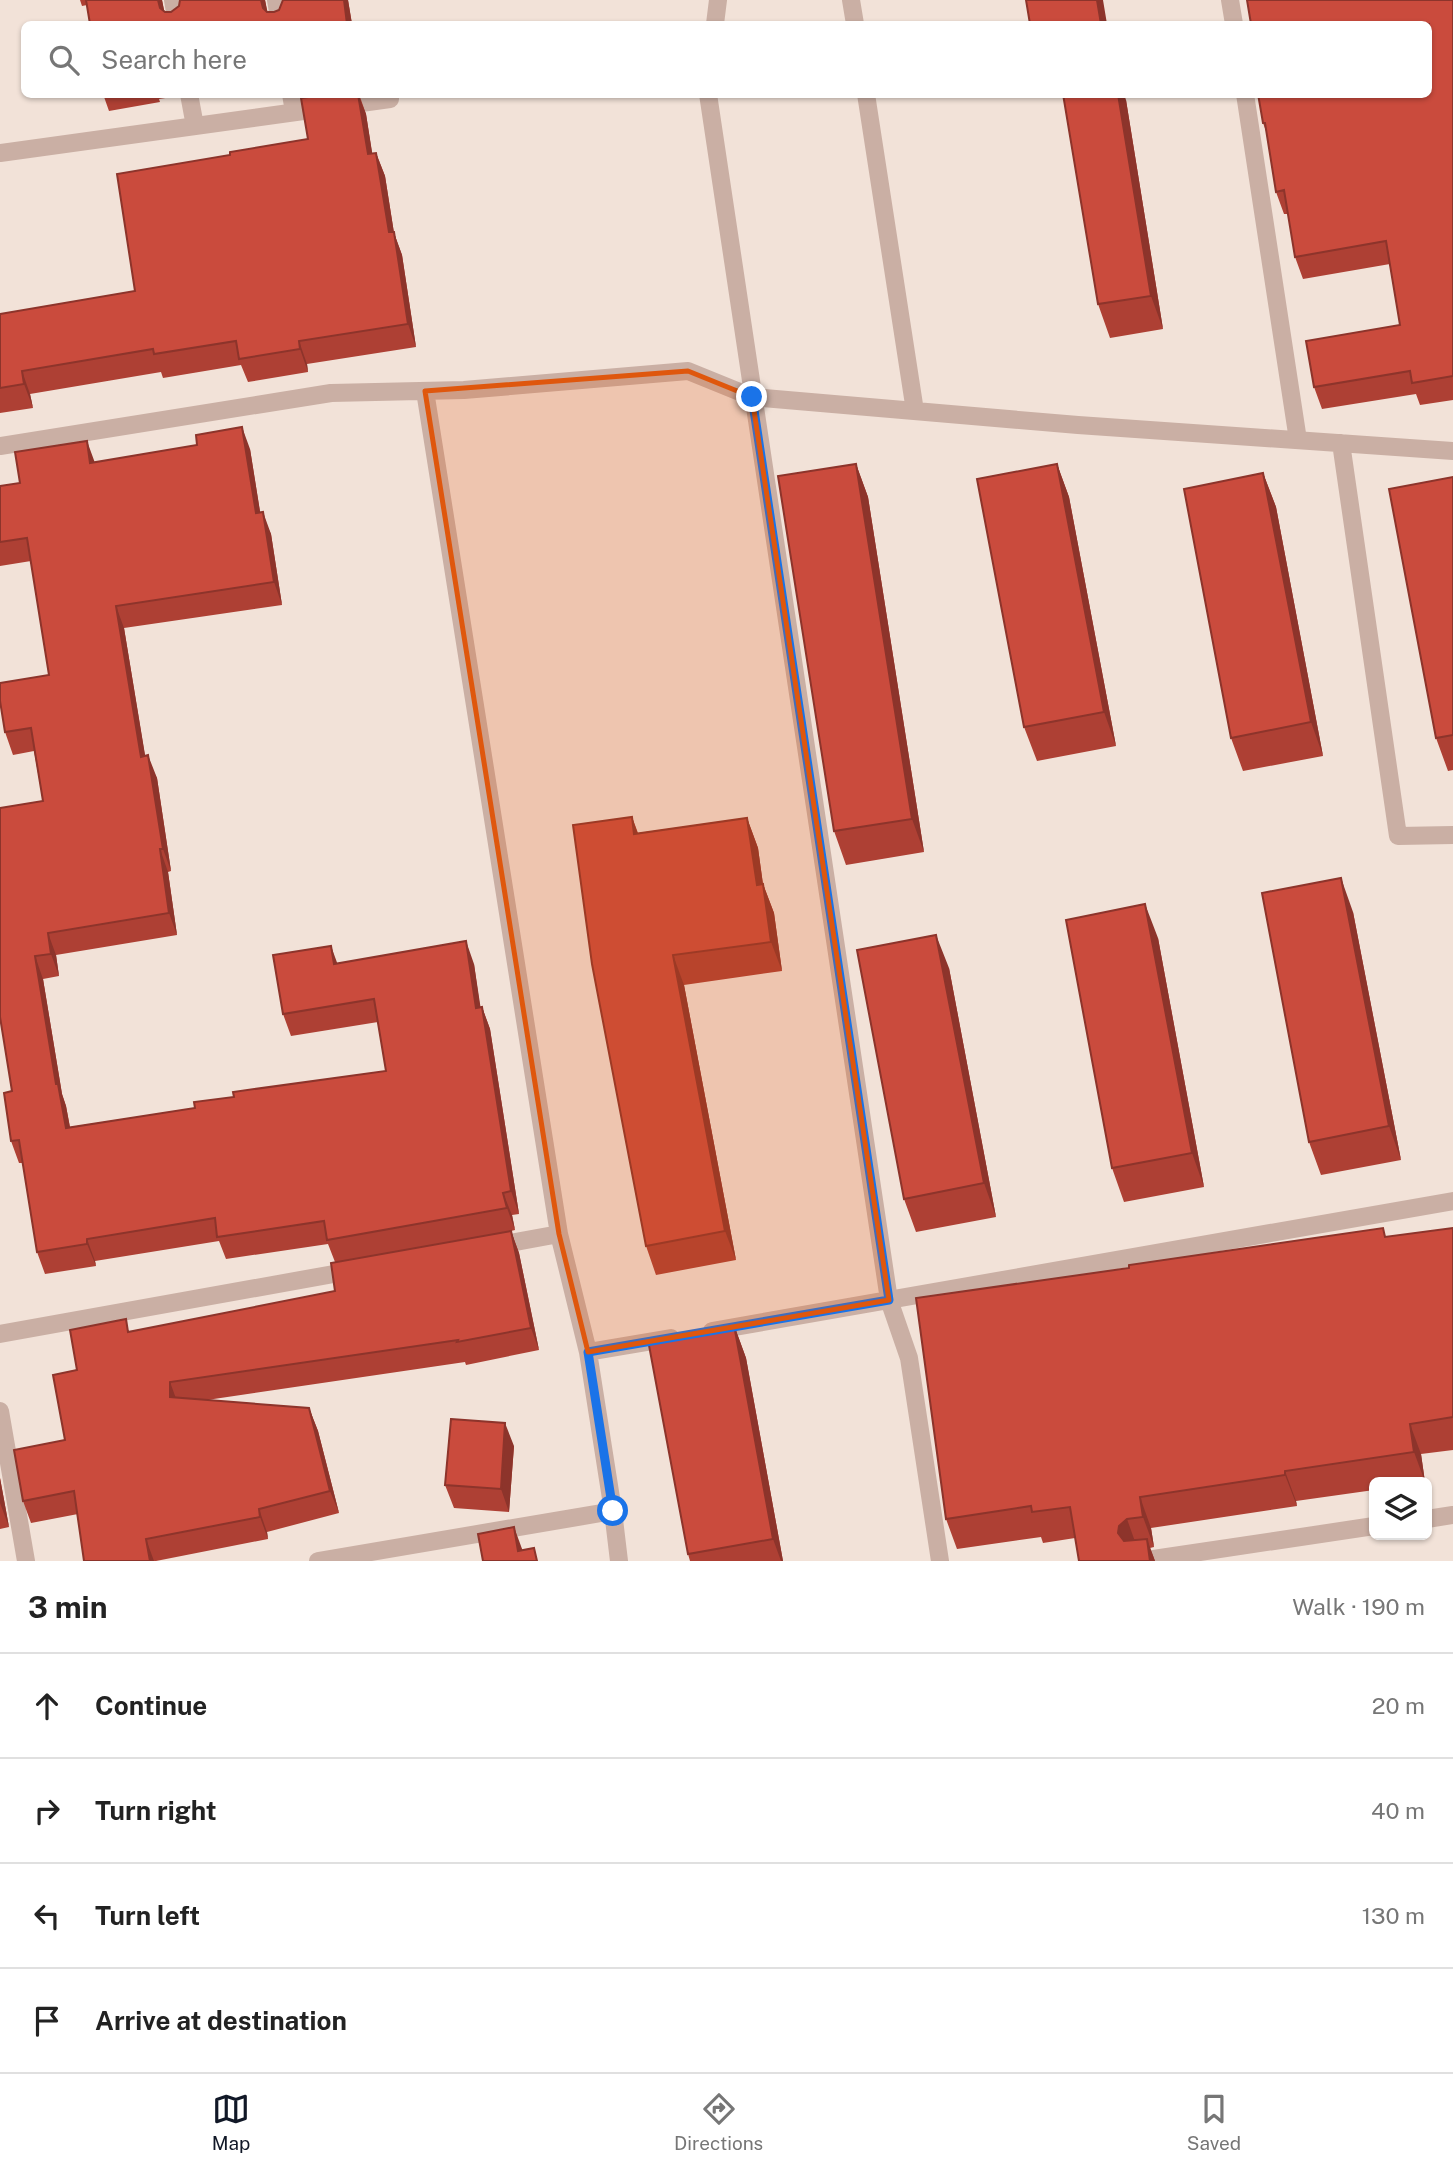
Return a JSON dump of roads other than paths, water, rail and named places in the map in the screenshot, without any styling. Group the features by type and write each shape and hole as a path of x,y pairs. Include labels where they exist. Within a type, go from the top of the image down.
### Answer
{"street":[{"path":"173,0 176,21"},
{"path":"276,0 280,21"},
{"path":"715,21 718,0"},
{"path":"851,0 854,21"},
{"path":"1230,0 1234,21"},
{"path":"190,98 195,126"},
{"path":"709,98 889,1300 909,1358 940,1561"},
{"path":"867,98 915,411"},
{"path":"1246,98 1298,440"},
{"path":"0,152 195,126 293,103 390,99"},
{"path":"0,446 331,393 464,390 688,371 752,397 1078,425 1453,451"},
{"path":"425,391 559,1234 588,1352 619,1561"},
{"path":"1341,443 1398,836 1453,835"},
{"path":"588,1352 1453,1201"},
{"path":"477,1249 559,1234"},
{"path":"0,1334 368,1268"},
{"path":"0,1411 26,1561"},
{"path":"318,1561 613,1511"},
{"path":"1432,1518 1453,1515"},
{"path":"1140,1561 1369,1528"}]}
